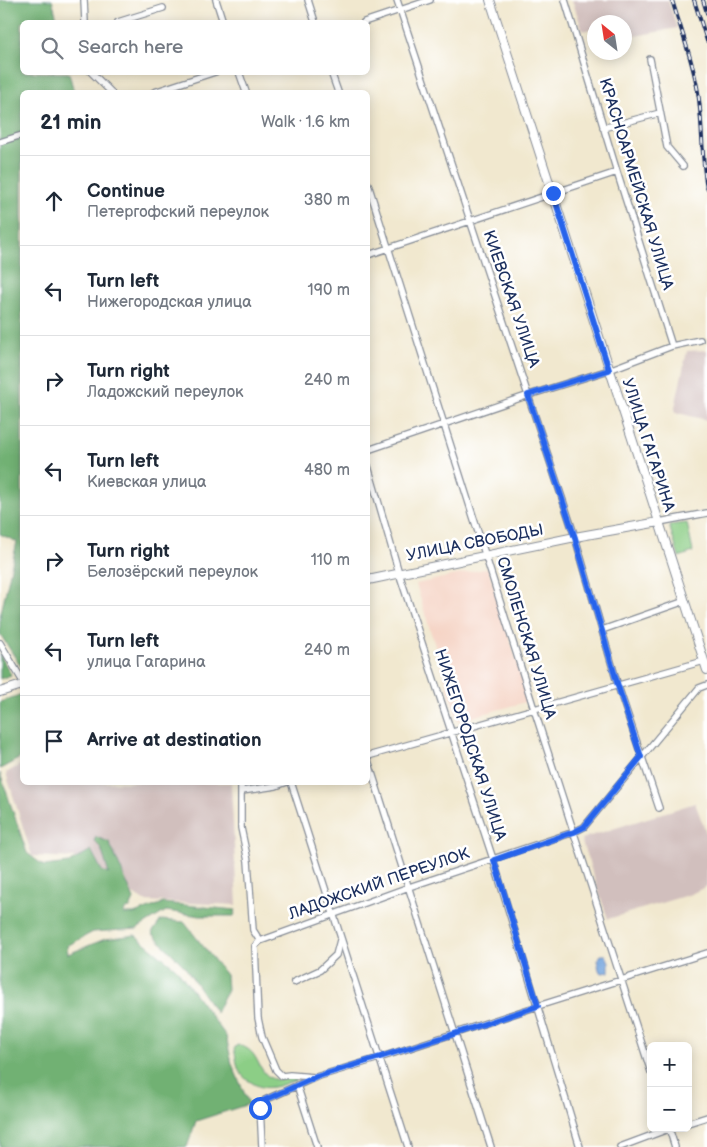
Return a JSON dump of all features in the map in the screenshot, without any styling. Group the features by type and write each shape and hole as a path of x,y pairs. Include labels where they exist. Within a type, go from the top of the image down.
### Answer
{"street":[{"path":"84,0 85,20"},
{"path":"216,0 222,20"},
{"path":"308,0 314,20"},
{"name":"КИЕВСКАЯ УЛИЦА","path":"397,0 575,538 618,686 659,808"},
{"path":"370,20 430,0"},
{"name":"УЛИЦА ГАГАРИНА","path":"490,0 707,670"},
{"name":"КРАСНОАРМЕЙСКАЯ УЛИЦА","path":"565,0 616,172 672,346"},
{"path":"125,20 164,8"},
{"path":"650,59 667,147 683,166"},
{"path":"94,75 109,90"},
{"path":"160,90 205,75"},
{"path":"240,75 245,90"},
{"path":"332,75 337,90"},
{"path":"603,128 660,113"},
{"path":"0,142 20,136"},
{"path":"370,254 616,172"},
{"name":"СМОЛЕНСКАЯ УЛИЦА","path":"370,190 647,1060"},
{"path":"370,449 528,395 609,370 672,346 700,340"},
{"name":"НИЖЕГОРОДСКАЯ УЛИЦА","path":"370,473 399,573 494,860 580,1147"},
{"name":"УЛИЦА СВОБОДЫ","path":"370,580 707,513"},
{"path":"602,630 685,601"},
{"path":"0,642 20,677"},
{"path":"370,755 704,661"},
{"name":"ЛАДОЖСКИЙ ПЕРЕУЛОК","path":"260,941 332,914 494,860 584,827 699,688 707,685"},
{"path":"0,692 20,686"},
{"path":"370,766 491,1147"},
{"path":"241,785 241,828 248,861 253,930 260,941 255,946 258,1018 262,1037 276,1070 282,1076 316,1077"},
{"path":"242,791 279,785"},
{"path":"290,785 408,1147"},
{"path":"294,982 320,970 336,955 340,940"},
{"path":"262,1147 260,1108 265,1100 297,1085 316,1077 538,1006 707,954"},
{"path":"297,1085 317,1147"},
{"path":"692,1122 707,1117"},
{"path":"620,1147 659,1132"},
{"path":"671,1132 675,1147"}],"shaded area":[{"path":"572,0 668,0 677,28 632,37 632,15 587,15 587,30 583,31"},
{"path":"707,350 707,420 674,412 687,351"},
{"path":"488,568 529,701 458,721 416,584"},
{"path":"20,765 20,785 231,785 237,905 144,901 76,858 32,856 6,773"},
{"path":"695,803 707,835 707,886 691,894 608,919 581,839"}],"green space":[{"path":"0,0 52,0 57,20 20,20 20,75 70,75 73,90 20,90 20,665 0,634 0,617 17,542 0,534"},
{"path":"687,523 693,552 679,557 669,525"},
{"path":"0,654 11,675 0,679"},
{"path":"20,695 20,758 0,769 0,702"},
{"path":"0,773 27,853 44,866 69,863 91,850 102,871 109,874 101,848 94,841 96,837 109,842 134,899 130,908 126,909 123,914 134,914 163,903 236,910 234,916 200,916 166,911 137,929 93,932 67,946 68,954 105,939 135,935 176,968 226,1036 232,1064 249,1104 196,1121 187,1147 0,1147"},
{"path":"161,920 184,922 226,975 227,990 216,1013 185,967 152,933"},
{"path":"237,1045 249,1050 261,1068 272,1079 293,1078 296,1079 295,1081 267,1088 249,1081 241,1074 238,1068 234,1049"}],"water":[{"path":"601,955 606,955 609,962 609,972 602,973 599,970 597,960"}],"railway":[{"path":"672,0 696,80 707,188"},
{"path":"694,0 707,41"},
{"path":"703,0 707,13"}],"route":[{"path":"260,1108 265,1100 316,1077 538,1006 494,860 584,827 641,757 618,686 575,538 528,395 609,370 553,193"}]}
